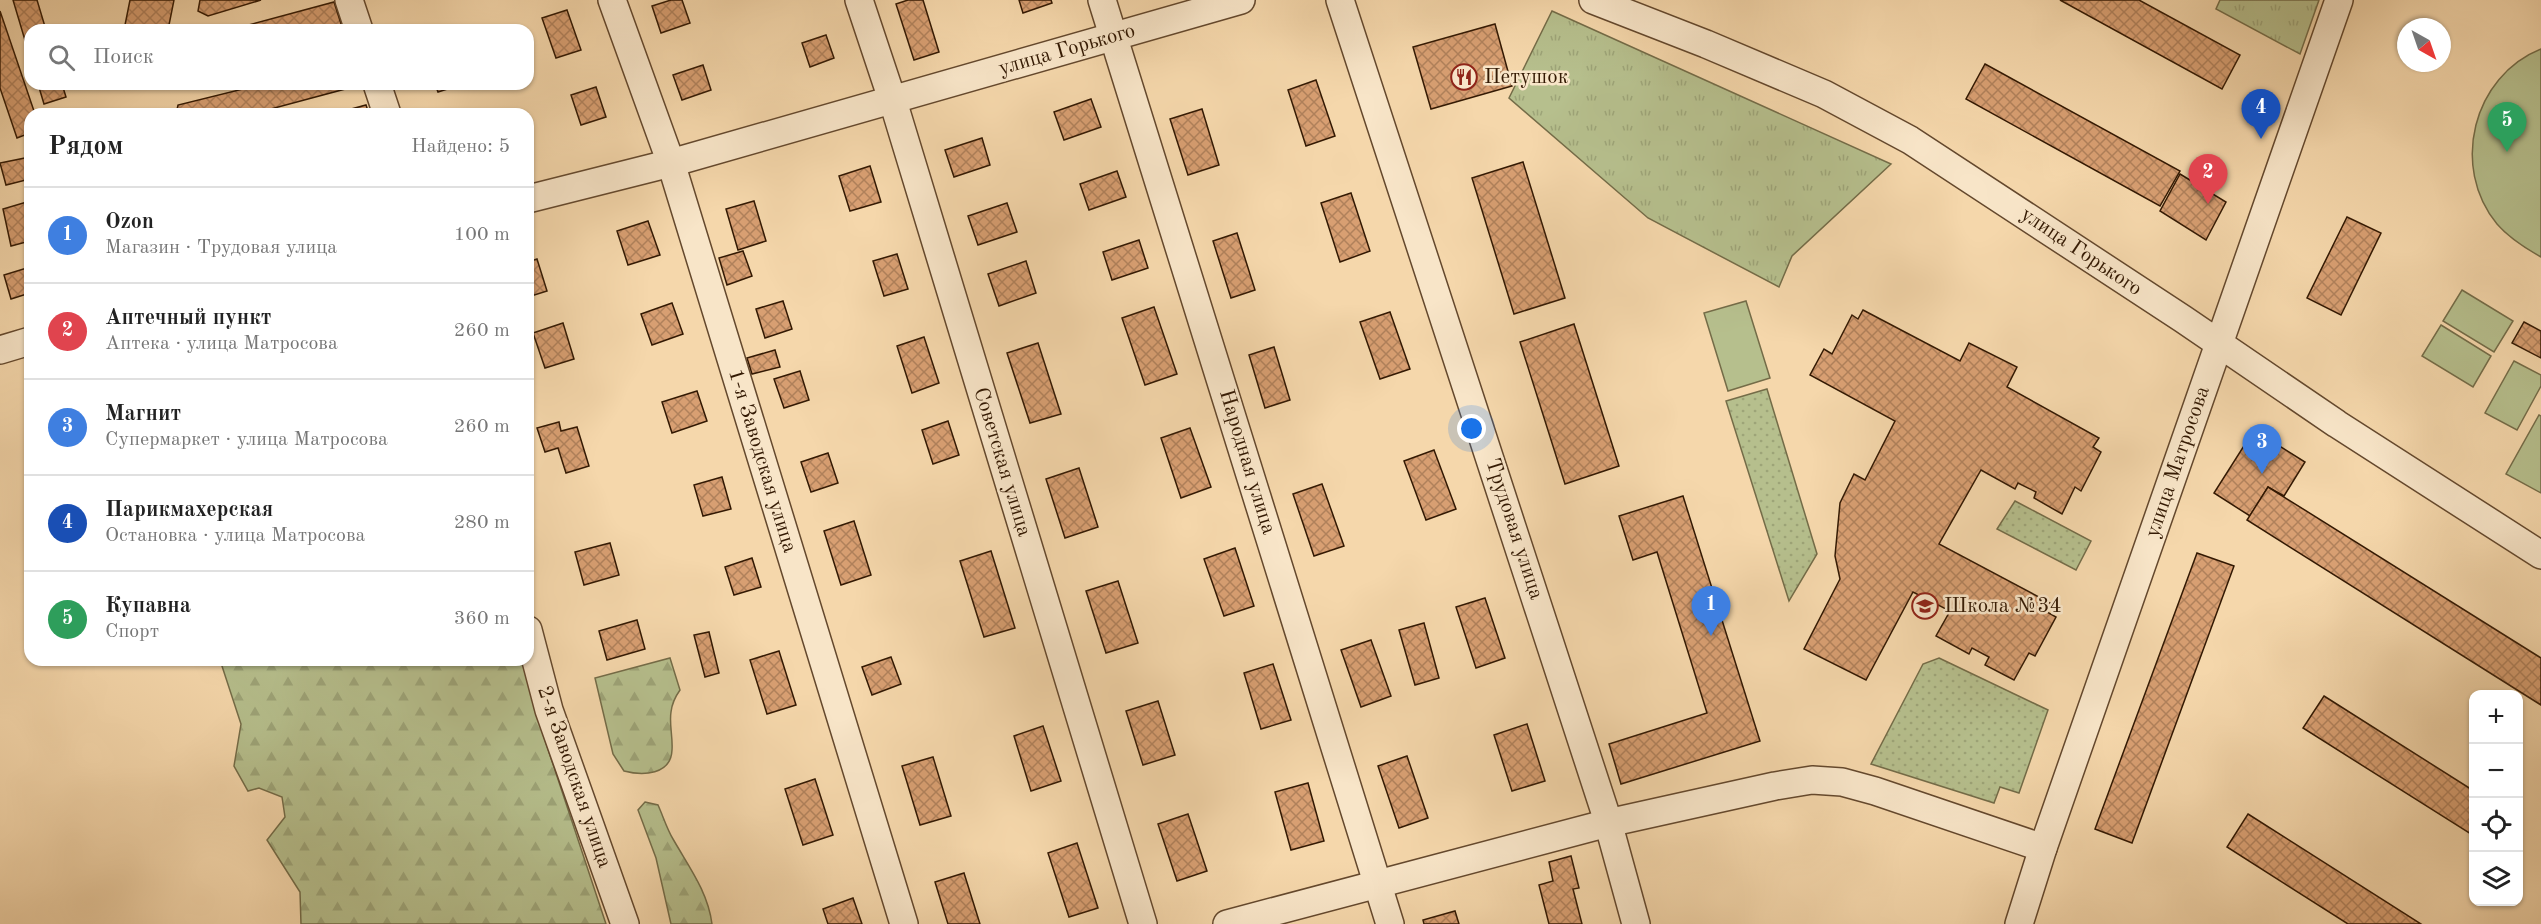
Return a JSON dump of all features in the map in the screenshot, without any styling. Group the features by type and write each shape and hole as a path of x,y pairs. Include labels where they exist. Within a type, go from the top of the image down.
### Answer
{"street":[{"path":"349,0 357,24"},
{"name":"1-я Заводская улица","path":"612,0 671,164 904,924"},
{"name":"Советская улица","path":"859,0 892,100 1143,924"},
{"name":"Народная улица","path":"1102,0 1390,924"},
{"name":"улица Горького","path":"534,198 671,164 1241,0"},
{"name":"Трудовая улица","path":"1340,0 1608,823 1636,924"},
{"name":"улица Горького","path":"1593,0 1824,94 1872,118 1956,169 2337,424 2541,555"},
{"name":"улица Матросова","path":"2019,924 2043,848 2339,0"},
{"path":"379,90 385,108"},
{"path":"0,350 24,343"},
{"name":"2-я Заводская улица","path":"534,653 549,710 624,924"},
{"path":"1227,924 1608,823 1812,780 1875,791 2043,848"}],"green space":[{"path":"2220,0 2319,0 2300,54 2216,9"},
{"path":"1552,11 1891,164 1792,256 1779,287 1648,218 1509,98"},
{"path":"2541,49 2541,257 2507,234 2497,224 2483,201 2474,176 2472,151 2476,125 2485,101 2499,80 2518,62"},
{"path":"2462,290 2513,321 2494,352 2443,321"},
{"path":"1746,301 1770,378 1728,391 1704,313"},
{"path":"2441,325 2491,356 2473,387 2422,356"},
{"path":"2514,361 2541,375 2541,386 2517,430 2485,413"},
{"path":"1767,389 1817,554 1789,601 1726,401"},
{"path":"2539,415 2541,416 2541,493 2506,474"},
{"path":"2015,501 2091,541 2076,570 1997,529"},
{"path":"670,658 680,690 671,712 672,750 670,758 667,765 655,772 624,771 613,754 595,678"},
{"path":"1939,658 2048,710 2019,793 2000,787 1994,803 1871,764 1923,664"},
{"path":"222,666 525,666 541,728 606,924 301,924 300,892 267,840 285,817 282,797 259,788 248,791 234,766 241,724"},
{"path":"645,802 658,805 671,835 702,890 712,924 671,924 656,858 638,810"}],"building":[{"path":"13,0 37,0 44,24 24,24 24,37"},
{"path":"130,0 174,0 169,24 125,24"},
{"path":"200,0 261,0 208,16 198,11"},
{"path":"671,0 682,0 690,23 661,33 652,6"},
{"path":"908,0 923,0 939,52 914,60 896,4"},
{"path":"1019,0 1051,0 1052,3 1023,13"},
{"path":"2060,0 2139,0 2240,55 2222,89"},
{"path":"334,2 341,24 252,24"},
{"path":"567,10 581,50 556,58 542,18"},
{"path":"0,11 24,82 24,90 27,90 33,108 24,108 24,135 17,138 0,88"},
{"path":"1495,24 1512,86 1431,109 1413,47"},
{"path":"826,35 834,58 810,67 802,43"},
{"path":"1985,64 2180,171 2160,206 1966,99"},
{"path":"703,65 711,90 682,100 673,75"},
{"path":"1316,80 1335,136 1306,146 1288,90"},
{"path":"596,87 606,117 581,125 571,95"},
{"path":"40,90 64,90 66,97 44,104"},
{"path":"239,90 341,90 274,108 177,108 178,105"},
{"path":"1091,99 1101,127 1064,140 1054,112"},
{"path":"1202,109 1219,165 1188,175 1170,119"},
{"path":"982,138 990,165 954,177 945,150"},
{"path":"24,158 24,180 6,185 0,163"},
{"path":"1523,162 1565,298 1514,314 1472,178"},
{"path":"870,166 881,202 850,211 839,176"},
{"path":"1117,171 1126,197 1089,210 1080,184"},
{"path":"2180,174 2226,202 2206,240 2160,211"},
{"path":"1351,193 1370,251 1340,262 1321,203"},
{"path":"754,201 766,241 738,250 726,209"},
{"path":"24,203 24,243 11,246 3,209"},
{"path":"1007,203 1017,232 978,245 968,216"},
{"path":"2347,217 2381,233 2341,315 2307,298"},
{"path":"648,221 660,255 628,265 617,231"},
{"path":"1237,233 1255,290 1231,298 1213,241"},
{"path":"1139,240 1148,268 1112,280 1103,252"},
{"path":"743,251 752,276 727,285 719,258"},
{"path":"897,254 908,289 884,296 873,261"},
{"path":"537,259 547,291 534,295 534,260"},
{"path":"1026,261 1036,293 999,306 988,274"},
{"path":"24,269 24,295 11,299 4,275"},
{"path":"783,301 792,329 765,338 756,309"},
{"path":"672,303 683,334 652,345 641,314"},
{"path":"1154,307 1177,374 1145,385 1122,318"},
{"path":"1863,310 1960,361 1969,343 2017,367 2007,387 2099,438 2093,447 2101,452 2081,491 2075,487 2062,514 2034,498 2036,492 2018,483 2015,489 1981,470 1939,544 2052,604 2047,612 2056,617 2035,656 2029,653 2014,680 1985,665 1989,657 1972,648 1969,654 1936,636 1950,611 1913,592 1866,680 1804,649 1840,579 1835,556 1840,503 1854,474 1865,480 1895,421 1810,375 1824,349 1832,354 1852,315 1858,319"},
{"path":"1390,312 1410,369 1380,379 1360,322"},
{"path":"2524,322 2541,331 2541,358 2512,343"},
{"path":"563,323 574,359 545,368 534,333"},
{"path":"1574,324 1619,466 1565,484 1520,342"},
{"path":"924,337 939,383 912,393 897,346"},
{"path":"1038,343 1061,414 1030,423 1007,353"},
{"path":"1274,347 1290,400 1265,408 1249,355"},
{"path":"775,350 780,367 752,374 747,358"},
{"path":"800,371 809,400 784,408 774,379"},
{"path":"697,391 707,421 672,433 662,402"},
{"path":"948,421 959,455 933,464 922,430"},
{"path":"559,422 561,431 577,427 589,466 566,473 558,448 545,452 537,428"},
{"path":"1190,428 1211,487 1181,498 1161,438"},
{"path":"2254,430 2305,462 2284,496 2268,487 2250,516 2214,493"},
{"path":"1434,450 1456,509 1426,520 1404,461"},
{"path":"828,453 838,483 811,492 801,462"},
{"path":"1079,468 1098,527 1065,538 1046,479"},
{"path":"722,477 731,509 703,516 694,485"},
{"path":"1322,484 1344,546 1314,556 1293,494"},
{"path":"2268,487 2541,658 2541,705 2523,694 2523,690 2517,690 2247,520"},
{"path":"1683,496 1760,741 1621,784 1609,744 1707,713 1657,552 1633,560 1619,516"},
{"path":"854,521 871,575 841,585 824,531"},
{"path":"610,543 619,575 584,585 575,552"},
{"path":"1235,548 1254,606 1224,616 1204,559"},
{"path":"991,551 1015,628 984,637 960,561"},
{"path":"2197,553 2234,566 2132,843 2095,829"},
{"path":"752,558 761,587 734,595 725,567"},
{"path":"1118,581 1138,643 1106,653 1086,591"},
{"path":"1485,598 1505,658 1476,668 1456,607"},
{"path":"637,620 645,649 607,660 599,631"},
{"path":"1424,623 1439,678 1415,685 1399,630"},
{"path":"709,632 719,673 705,677 694,635"},
{"path":"1371,640 1391,696 1361,707 1341,650"},
{"path":"779,651 796,705 767,714 750,660"},
{"path":"891,657 901,684 872,695 862,667"},
{"path":"1273,664 1291,720 1261,729 1244,673"},
{"path":"2324,696 2469,788 2469,833 2303,728"},
{"path":"1158,701 1175,755 1143,765 1126,711"},
{"path":"1527,724 1545,781 1512,791 1494,735"},
{"path":"1043,726 1061,781 1031,791 1014,736"},
{"path":"1407,756 1428,818 1399,828 1378,766"},
{"path":"933,757 951,816 920,825 902,766"},
{"path":"815,779 833,835 803,845 785,789"},
{"path":"1308,783 1324,841 1291,850 1275,792"},
{"path":"1188,814 1207,871 1177,881 1158,824"},
{"path":"2248,814 2421,924 2348,924 2227,847"},
{"path":"1077,843 1098,908 1069,917 1048,853"},
{"path":"1571,856 1579,888 1573,889 1582,924 1549,924 1539,885 1553,881 1549,862"},
{"path":"964,873 980,924 948,924 935,882"},
{"path":"853,898 862,924 828,924 823,909"},
{"path":"1455,911 1459,924 1424,924 1423,920"}],"place":[{"name":"Петушок","path":"1464,77"},
{"name":"Парикмахерская","path":"2261,139"},
{"name":"Купавна","path":"2507,152"},
{"name":"Аптечный пункт","path":"2208,204"},
{"name":"Магнит","path":"2262,474"},
{"name":"Школа №34","path":"1925,606"},
{"name":"Ozon","path":"1711,636"}]}
